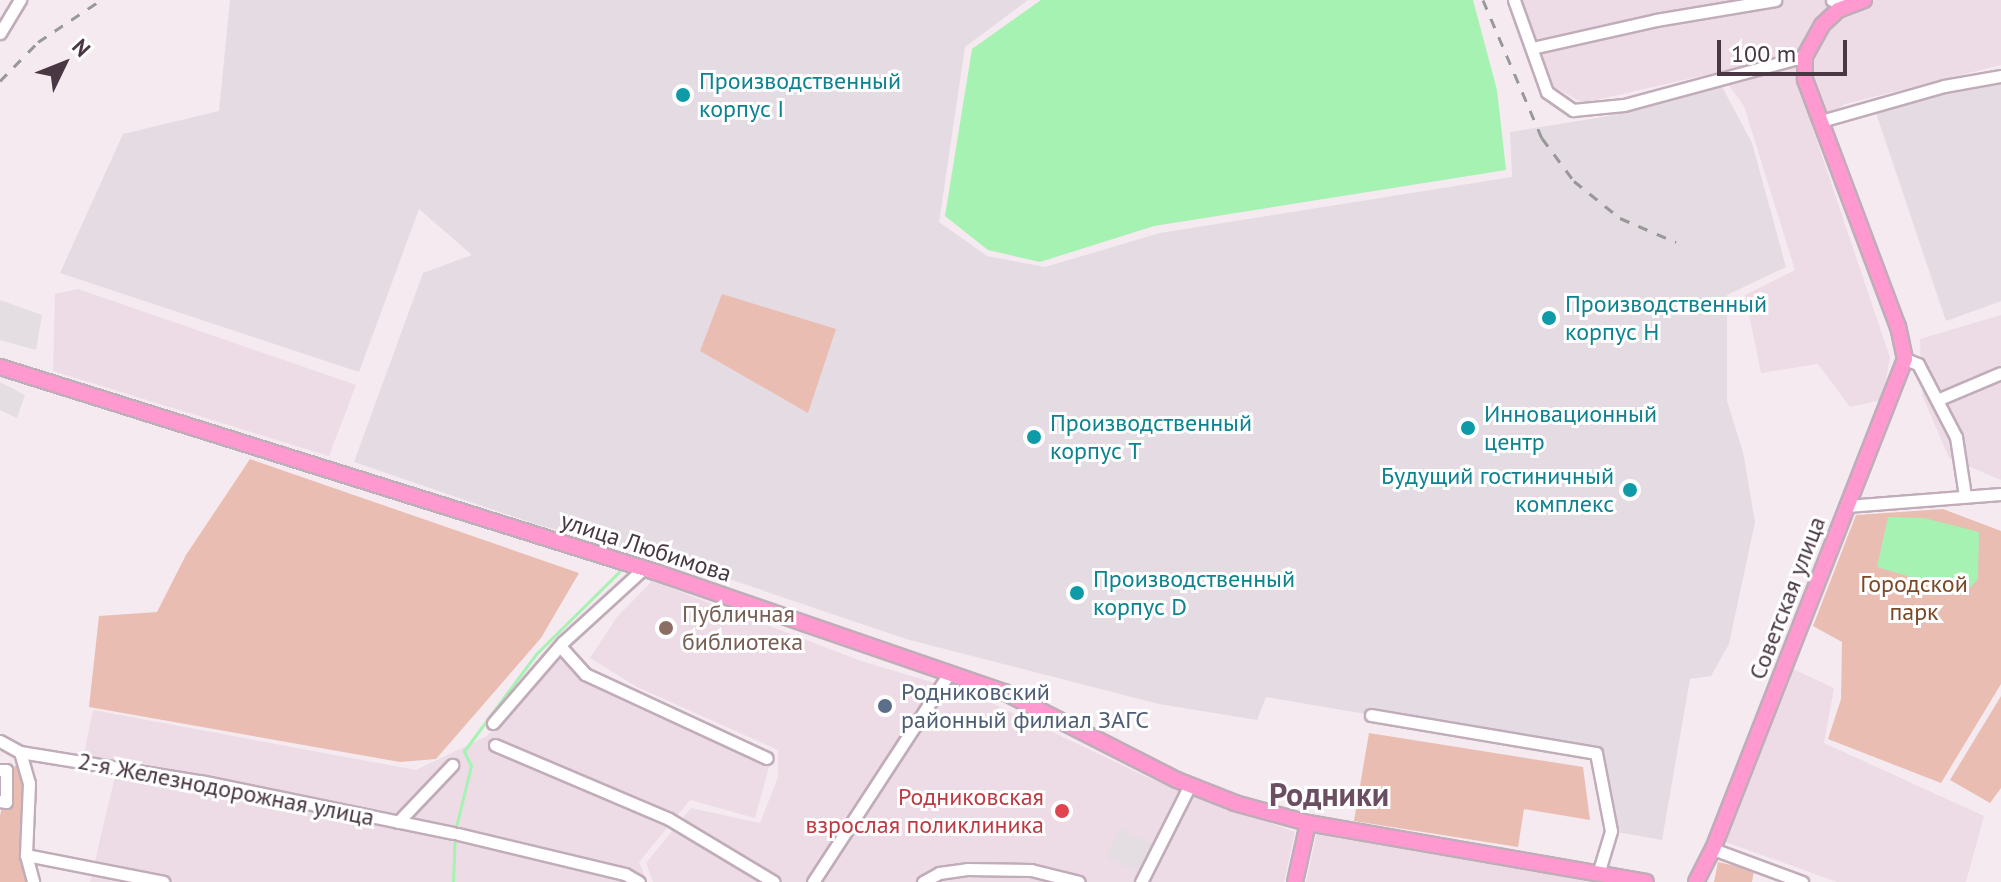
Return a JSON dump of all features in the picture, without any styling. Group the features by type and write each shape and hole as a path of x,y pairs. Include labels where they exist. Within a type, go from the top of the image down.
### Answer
{"main road":[{"path":"1857,3 1838,10 1822,25 1805,56 1805,79 1898,327 1905,359"},
{"name":"Советская улица","path":"1696,882 1713,849 1905,359"},
{"name":"улица Любимова","path":"0,367 633,566 1004,692 1190,785 1308,823"},
{"path":"1295,882 1308,823 1646,882"}],"street":[{"path":"0,33 20,0"},
{"path":"1514,0 1547,92 1573,110 1624,105 1805,56"},
{"path":"1532,48 1656,20 1775,0"},
{"path":"1832,0 1857,3"},
{"path":"1821,121 1944,86 2001,76"},
{"path":"1905,359 1918,364 1956,437 1965,496"},
{"path":"1937,400 2001,373"},
{"path":"1847,506 2001,494"},
{"path":"493,723 633,566"},
{"path":"560,646 585,674 767,758"},
{"path":"813,882 949,673"},
{"path":"1371,715 1596,753 1611,831 1598,874"},
{"name":"2-я Железнодорожная улица","path":"0,741 20,752 200,781 456,833 625,874 639,882"},
{"path":"495,745 669,819 774,882"},
{"path":"20,752 29,783 26,855 33,882"},
{"path":"398,822 452,765"},
{"path":"0,770 6,770 6,802 0,801"},
{"path":"1141,882 1190,785"},
{"path":"1713,849 1770,876 1802,882"},
{"path":"26,855 163,882"},
{"path":"923,882 939,873 967,869 1031,870 1079,882"}],"shaded area":[{"path":"230,0 1028,0 965,47 939,222 987,256 1045,267 1160,233 1512,177 1510,132 1609,116 1720,83 1752,143 1786,267 1727,295 1727,401 1743,452 1755,522 1729,644 1711,676 1690,679 1662,840 1611,831 1595,753 1266,697 1257,720 1159,704 906,639 685,564 535,524 354,462 423,273 472,255 419,209 359,372 60,273 123,134 219,111"},
{"path":"1041,0 1473,0 1497,90 1506,170 1154,226 1040,262 988,250 945,216 972,49"},
{"path":"1522,0 2001,0 2001,65 1845,104 1812,126 1890,358 1882,400 1850,407 1818,364 1761,373 1745,295 1795,270 1744,106 1719,72 1583,103 1554,87"},
{"path":"2001,82 2001,301 1946,321 1876,113 1952,90"},
{"path":"78,289 356,385 329,456 53,371 55,294"},
{"path":"0,300 42,315 36,350 0,340"},
{"path":"2001,315 2001,480 1949,458 1922,395 1920,339"},
{"path":"0,382 25,395 17,418 0,410"},
{"path":"1888,517 1924,518 1979,532 1978,579 1965,593 1877,567"},
{"path":"652,581 861,661 975,695 1149,778 1295,832 1284,882 653,882 646,863 691,808 760,823 778,777 778,750 637,687 590,658 617,617"},
{"path":"565,644 587,668 639,696 772,756 755,818 690,800 639,862 647,882 90,882 116,772 81,769 93,710 416,770 487,736"},
{"path":"1789,667 1834,688 1824,743 1984,816 1966,882 1837,882 1723,841"},
{"path":"1119,828 1154,845 1141,873 1106,857"},
{"path":"1317,832 1593,882 1306,882"}],"green space":[{"path":"722,294 836,329 808,413 700,351"},
{"path":"250,459 579,573 541,638 436,759 400,762 89,707 99,616 157,612 186,555"},
{"name":"Городской парк","path":"1943,509 2001,531 2001,684 1941,783 1828,739 1841,699 1842,642 1813,626 1856,515"},
{"path":"2001,696 2001,788 1990,803 1950,780"},
{"path":"1369,733 1583,767 1590,820 1524,809 1518,847 1354,821"},
{"path":"19,761 25,795 20,855 28,882 0,882 0,816 9,774"},
{"path":"1718,862 1754,870 1752,882 1714,882"}],"waterway":[{"path":"453,882 455,831 471,766 464,751 536,654 624,567"}],"railway":[{"path":"0,81 38,42 101,0"},
{"path":"1483,0 1542,138 1574,181 1620,218 1676,242"}],"place":[{"name":"Производственный корпус I","path":"683,95"},
{"name":"Производственный корпус H","path":"1549,318"},
{"name":"Инновационный центр","path":"1468,428"},
{"name":"Производственный корпус T","path":"1034,437"},
{"name":"Будущий гостиничный комплекс","path":"1630,490"},
{"name":"Производственный корпус D","path":"1077,593"},
{"name":"Публичная библиотека","path":"666,628"},
{"name":"Родниковский районный филиал ЗАГС","path":"885,706"},
{"name":"Родниковская взрослая поликлиника","path":"1062,811"}],"district":[{"name":"Родники","path":"1329,794"}]}
